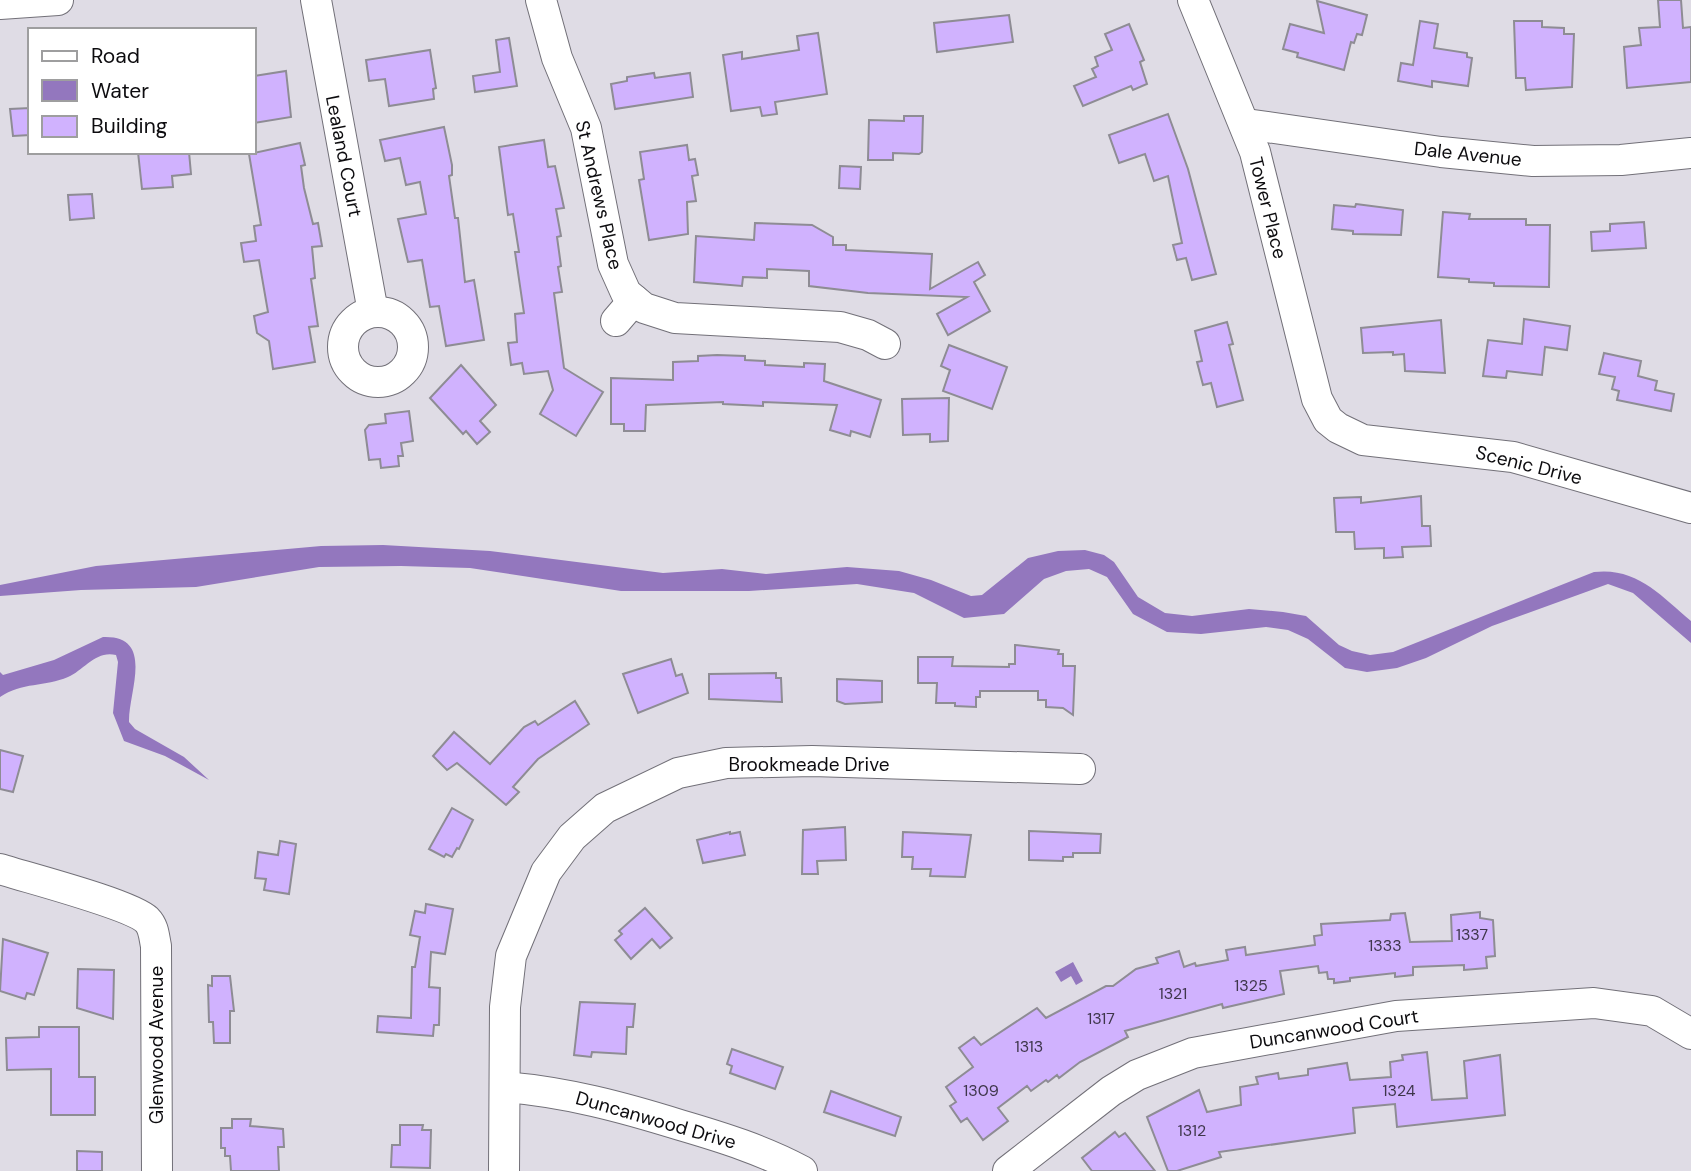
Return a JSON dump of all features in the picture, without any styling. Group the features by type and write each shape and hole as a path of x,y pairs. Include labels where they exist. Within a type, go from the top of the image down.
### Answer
{"street":[{"path":"0,4 58,0"},
{"name":"Lealand Court","path":"316,0 373,312"},
{"name":"St Andrews Place","path":"541,0 557,58 586,128 625,311 644,308 674,318 840,327 868,335 885,344"},
{"name":"Tower Place","path":"1194,0 1246,124 1267,197 1304,354 1317,398 1328,420"},
{"name":"Dale Avenue","path":"1246,124 1441,152 1533,161 1621,160 1691,153"},
{"name":"Scenic Drive","path":"1328,420 1350,436 1363,440 1513,457 1691,508"},
{"name":"Brookmeade Drive","path":"504,1171 507,976 524,919 546,872 572,837 597,814 622,797 678,773 726,763 812,761 1080,769"},
{"name":"Glenwood Avenue","path":"0,869 116,906 147,920 153,931 156,946 157,1171"},
{"name":"Duncanwood Court","path":"1008,1171 1111,1091 1137,1075 1194,1053 1396,1016 1594,1003 1652,1011 1691,1034"},
{"name":"Duncanwood Drive","path":"505,1087 564,1094 631,1110 734,1142 802,1171"}],"water":[{"path":"383,545 490,551 663,573 722,569 766,574 847,567 899,571 971,596 982,595 1028,558 1058,551 1085,550 1104,555 1114,562 1138,597 1165,613 1192,616 1249,609 1306,616 1339,645 1370,655 1393,652 1594,572 1609,572 1635,578 1647,585 1691,621 1691,643 1633,593 1608,584 1492,626 1426,658 1397,668 1367,672 1345,668 1308,639 1288,630 1266,627 1201,634 1167,632 1133,614 1107,577 1089,569 1066,571 1044,579 1004,614 964,618 914,593 857,584 749,591 621,591 470,568 401,566 319,567 196,587 81,590 0,596 0,585 96,566 321,546"},
{"path":"103,637 119,639 129,645 134,655 129,722 135,729 184,757 209,780 165,756 124,741 113,713 118,662 116,655 102,655 68,677 17,689 0,697 0,672 3,675 54,660"},
{"path":"1073,962 1083,981 1076,985 1071,976 1061,982 1055,972"}],"building":[{"path":"1658,0 1681,0 1683,28 1691,27 1691,82 1627,88 1624,47 1641,45 1639,28 1660,27"},
{"path":"1317,1 1367,15 1362,35 1357,34 1354,43 1351,42 1344,70 1297,57 1298,53 1283,49 1290,24 1324,33"},
{"path":"1009,15 1013,42 937,52 934,23"},
{"path":"1420,21 1438,24 1434,48 1467,53 1467,57 1472,58 1468,86 1432,81 1432,87 1398,81 1401,63 1413,65"},
{"path":"1514,21 1542,21 1542,27 1564,28 1564,34 1574,34 1572,87 1526,90 1525,78 1516,78"},
{"path":"1129,24 1144,60 1140,62 1147,84 1133,90 1131,86 1083,106 1074,86 1096,77 1092,69 1098,66 1095,57 1112,50 1105,34"},
{"path":"818,33 827,94 775,102 777,114 762,116 760,107 731,111 723,55 742,52 742,59 799,50 797,36"},
{"path":"509,38 517,86 475,92 473,76 500,72 496,40"},
{"path":"430,50 436,88 433,89 434,99 389,106 385,79 369,81 366,60"},
{"path":"286,71 291,117 256,123 256,76"},
{"path":"654,73 655,78 690,73 693,97 615,109 611,84 627,81 627,77"},
{"path":"28,108 28,135 13,136 10,109"},
{"path":"1168,114 1188,169 1216,274 1192,280 1186,258 1177,260 1173,245 1182,243 1168,176 1154,181 1145,154 1119,163 1109,135"},
{"path":"904,116 923,116 922,152 893,153 893,160 868,160 869,120 904,121"},
{"path":"444,127 452,165 452,175 449,176 455,218 458,218 465,282 474,280 484,340 446,346 439,306 430,307 422,260 408,262 398,219 426,214 420,182 406,185 400,158 385,161 380,140"},
{"path":"544,140 548,167 555,166 564,208 556,209 561,236 557,237 562,292 554,293 564,368 603,392 576,436 540,414 553,390 548,371 524,374 522,363 511,365 508,343 517,342 515,314 524,313 515,252 519,252 513,214 508,215 499,147"},
{"path":"300,143 305,165 301,166 304,188 313,224 318,223 322,246 312,247 315,278 311,279 318,326 309,327 315,362 273,369 269,341 257,333 254,316 268,312 259,260 244,262 241,243 256,241 254,226 261,225 249,154"},
{"path":"687,145 689,160 695,159 698,175 692,176 696,201 687,202 688,234 649,240 639,180 644,179 640,152"},
{"path":"138,154 189,154 191,174 172,176 173,187 142,189"},
{"path":"840,166 861,167 860,189 839,188"},
{"path":"92,194 94,218 70,220 68,195"},
{"path":"1356,204 1403,210 1401,235 1353,234 1353,231 1332,229 1334,205 1355,207"},
{"path":"1443,212 1470,214 1469,219 1526,219 1526,225 1550,225 1549,287 1494,286 1494,283 1438,277"},
{"path":"1644,222 1646,248 1592,251 1591,232 1610,231 1610,224"},
{"path":"755,223 812,225 833,237 833,245 846,245 846,250 932,254 930,289 978,262 985,275 974,282 990,311 948,335 937,314 967,297 868,293 809,286 809,271 767,269 767,278 743,277 742,286 694,282 696,236 754,240"},
{"path":"1524,319 1570,326 1567,350 1545,347 1542,375 1507,371 1506,378 1483,376 1488,340 1522,344"},
{"path":"1441,320 1445,373 1405,371 1404,354 1363,353 1361,328"},
{"path":"1227,322 1233,344 1229,345 1243,400 1217,407 1211,383 1203,385 1197,362 1202,361 1195,331"},
{"path":"949,345 1007,367 992,409 943,391 950,370 941,366"},
{"path":"1604,353 1641,361 1638,376 1657,381 1655,390 1674,394 1671,411 1617,400 1619,391 1612,389 1615,377 1599,374"},
{"path":"698,356 745,356 745,360 765,361 765,365 804,367 804,363 825,364 824,381 881,400 870,437 851,431 850,436 830,430 837,405 763,402 763,406 723,402 646,405 645,431 624,431 624,424 611,424 611,378 673,380 673,362 698,361"},
{"path":"461,365 496,405 480,421 490,432 477,444 466,431 463,434 430,398"},
{"path":"949,398 948,441 930,442 930,434 903,435 902,399"},
{"path":"409,411 413,441 401,443 403,456 398,456 399,466 381,468 380,459 369,460 365,430 369,425 386,423 385,414"},
{"path":"1421,496 1422,526 1430,526 1431,546 1402,547 1403,557 1384,558 1384,548 1355,549 1354,532 1336,532 1334,498 1361,497 1361,503"},
{"path":"1015,645 1059,650 1058,654 1063,654 1063,666 1075,666 1073,715 1063,708 1046,707 1046,700 1038,700 1038,691 980,691 980,697 976,697 976,707 955,706 955,703 936,703 937,683 918,683 918,657 953,657 952,666 1009,667 1009,664 1015,664"},
{"path":"671,659 676,676 682,674 688,693 638,713 623,674"},
{"path":"776,673 776,678 781,678 782,702 709,699 709,674"},
{"path":"837,679 882,681 882,702 845,704 837,701"},
{"path":"575,701 589,724 538,759 513,787 519,792 506,805 457,763 447,770 433,756 454,732 490,764 524,727 535,721 538,725"},
{"path":"0,750 23,756 13,792 0,789"},
{"path":"452,808 473,820 459,849 457,848 452,857 446,854 444,857 429,849"},
{"path":"845,827 846,860 817,861 818,874 802,874 803,830"},
{"path":"1029,831 1101,834 1100,853 1073,853 1073,857 1063,857 1063,861 1029,860"},
{"path":"740,832 745,855 703,863 697,840"},
{"path":"903,832 971,835 965,877 930,876 931,869 912,869 913,857 902,857"},
{"path":"280,841 296,844 289,894 264,890 266,879 255,878 258,852 278,855"},
{"path":"426,904 453,909 445,954 431,952 429,987 440,988 439,1025 434,1025 433,1036 377,1032 378,1016 411,1018 412,967 415,967 420,937 410,935 415,911 425,913"},
{"path":"645,908 672,938 660,948 652,939 631,959 615,940 622,934 619,931"},
{"path":"1480,912 1480,918 1493,920 1495,956 1486,957 1487,968 1464,970 1464,965 1413,967 1413,975 1395,977 1395,973 1350,978 1350,981 1334,983 1334,979 1328,979 1327,972 1319,973 1318,966 1280,971 1284,994 1223,1008 1222,1004 1125,1031 1128,1037 1080,1062 1059,1078 1057,1075 1048,1082 1046,1080 1031,1091 1027,1086 998,1108 1008,1121 983,1140 967,1118 961,1122 950,1106 956,1102 946,1087 973,1067 959,1048 974,1037 981,1045 1037,1008 1046,1018 1106,986 1113,986 1136,969 1158,963 1156,958 1179,951 1184,967 1195,963 1196,966 1228,960 1226,950 1245,947 1246,955 1315,945 1314,936 1322,935 1321,924 1390,920 1391,914 1405,913 1410,942 1452,941 1451,915"},
{"path":"3,939 48,953 34,995 27,993 25,999 0,991"},
{"path":"78,969 114,970 113,1019 77,1008"},
{"path":"212,976 230,976 234,1011 230,1011 230,1043 214,1043 213,1022 209,1022 208,985 212,986"},
{"path":"580,1002 635,1004 633,1027 627,1027 626,1054 592,1052 591,1057 574,1055"},
{"path":"39,1027 79,1027 79,1077 95,1077 95,1115 51,1115 51,1069 7,1070 6,1038 39,1037"},
{"path":"732,1049 783,1067 775,1089 730,1073 732,1066 727,1064"},
{"path":"1427,1052 1432,1100 1467,1098 1464,1061 1500,1055 1505,1115 1397,1127 1395,1104 1353,1108 1355,1133 1219,1152 1221,1157 1177,1171 1168,1171 1147,1117 1199,1090 1207,1112 1241,1105 1240,1087 1258,1084 1256,1077 1278,1073 1279,1079 1308,1075 1308,1069 1347,1063 1350,1080 1391,1077 1390,1062 1403,1060 1402,1055"},
{"path":"831,1091 901,1117 895,1136 824,1112"},
{"path":"232,1119 251,1119 250,1126 283,1129 284,1147 278,1147 279,1171 231,1171 230,1156 225,1156 225,1148 221,1148 221,1128 232,1128"},
{"path":"400,1125 423,1125 422,1130 431,1130 430,1168 391,1167 392,1145 400,1145"},
{"path":"1115,1132 1119,1137 1125,1133 1155,1171 1092,1171 1082,1158"},
{"path":"77,1151 102,1152 102,1171 77,1171"}]}
